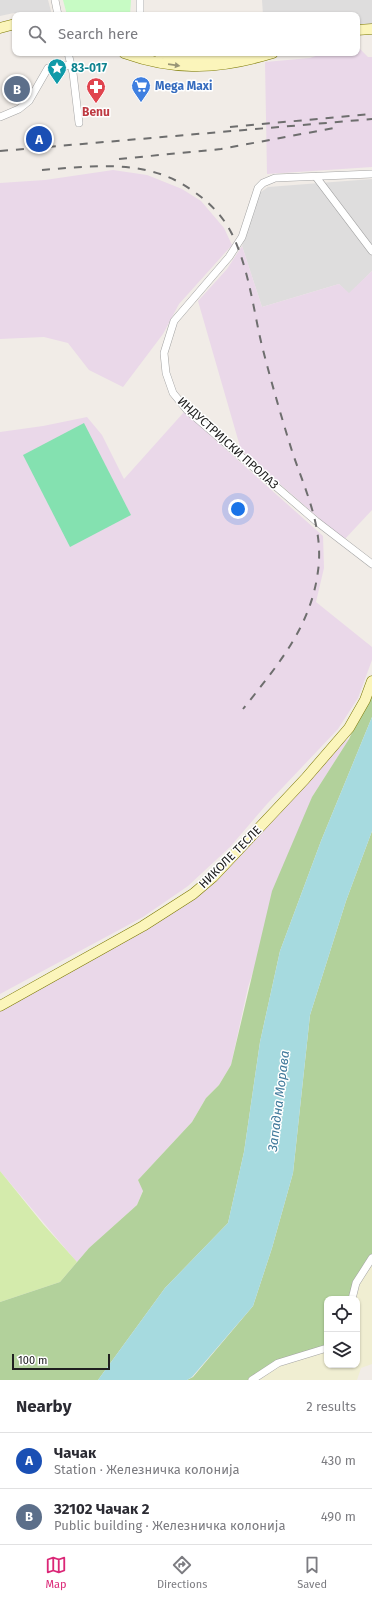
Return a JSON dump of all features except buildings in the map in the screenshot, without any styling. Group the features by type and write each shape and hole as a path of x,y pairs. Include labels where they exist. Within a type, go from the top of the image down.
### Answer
{"street":[{"path":"55,0 57,12"},
{"path":"140,12 141,1"},
{"path":"0,21 12,19"},
{"path":"360,24 372,23"},
{"path":"0,28 12,25"},
{"path":"0,33 12,29"},
{"path":"360,30 372,29"},
{"path":"69,56 79,123"},
{"path":"141,56 179,66 206,67 262,56"},
{"path":"176,56 188,58 206,58 223,56"},
{"path":"0,117 19,109 29,101 48,68 71,65"},
{"name":"ИНДУСТРИЈСКИ ПРОЛАЗ","path":"372,174 275,178 263,183 258,188 240,242 217,272 174,321 164,353 166,373 172,393 187,410 316,521 372,564"},
{"path":"316,177 372,251"},
{"name":"НИКОЛЕ ТЕСЛЕ","path":"0,1006 143,926 193,894 213,877 305,779 349,728 365,700 372,681"},
{"path":"353,1296 356,1283 372,1258"},
{"path":"252,1380 278,1363 324,1349"}],"shaded area":[{"path":"0,0 48,0 51,12 12,12 12,13 0,16"},
{"path":"262,0 372,0 372,24 360,25 360,12 263,12"},
{"path":"360,49 368,57 372,57 372,167 267,174 265,62 310,58 316,56 360,56"},
{"path":"113,170 147,175 182,189 201,201 224,228 232,245 179,304 163,334 123,387 89,370 68,343 44,337 0,339 0,183 45,180"},
{"path":"372,179 372,271 349,294 339,284 262,307 242,246 258,194 268,187"},
{"path":"242,246 262,307 339,284 349,293 372,271 372,510 344,540 241,450 198,301 227,269"},
{"path":"184,412 323,536 324,568 316,602 372,647 372,660 358,698 338,729 267,804 230,847 188,886 143,917 0,994 0,432 43,426 87,417 102,435 124,479"},
{"path":"349,739 312,797 248,987 231,1065 219,1085 206,1098 192,1122 138,1180 143,1190 137,1205 89,1248 77,1262 0,1171 0,1010 198,895 240,856 310,780 338,744"},
{"path":"372,1258 372,1364 361,1368 357,1380 252,1380 278,1363 324,1349 324,1368 360,1368 360,1296 353,1296"}],"green space":[{"path":"63,0 131,0 130,12 66,12"},
{"path":"84,423 131,515 70,547 23,455"},
{"path":"372,688 372,717 321,841 280,951 260,1042 244,1152 228,1223 165,1288 98,1380 0,1380 0,1302 60,1282 89,1248 137,1205 143,1191 138,1180 192,1122 206,1098 219,1085 231,1065 272,891 312,797 349,739"},
{"path":"372,831 372,1258 353,1296 324,1296 324,1349 278,1363 252,1380 187,1380 193,1377 253,1306 272,1248 293,1173 310,1015 346,901"},
{"path":"0,1171 43,1224 77,1262 60,1282 0,1302"}],"water":[{"name":"Западна Морава","path":"372,717 372,831 346,901 310,1015 293,1173 272,1248 253,1306 192,1377 187,1380 98,1380 165,1288 228,1223 244,1152 260,1042 280,951 321,841"}],"railway":[{"path":"230,127 371,114"},
{"path":"0,151 372,119"},
{"path":"119,159 221,149 334,128"},
{"path":"42,170 101,166 120,167 158,173 176,180 205,200 220,215 238,247 247,275 262,346 276,398 316,524 319,555 318,571 314,591 300,628 280,661 243,709"}],"place":[{"name":"83-017","path":"57,85"},
{"name":"32102 Чачак 2","path":"17,89"},
{"name":"Mega Maxi","path":"141,103"},
{"name":"Benu","path":"96,104"},
{"name":"Чачак","path":"39,139"}]}
